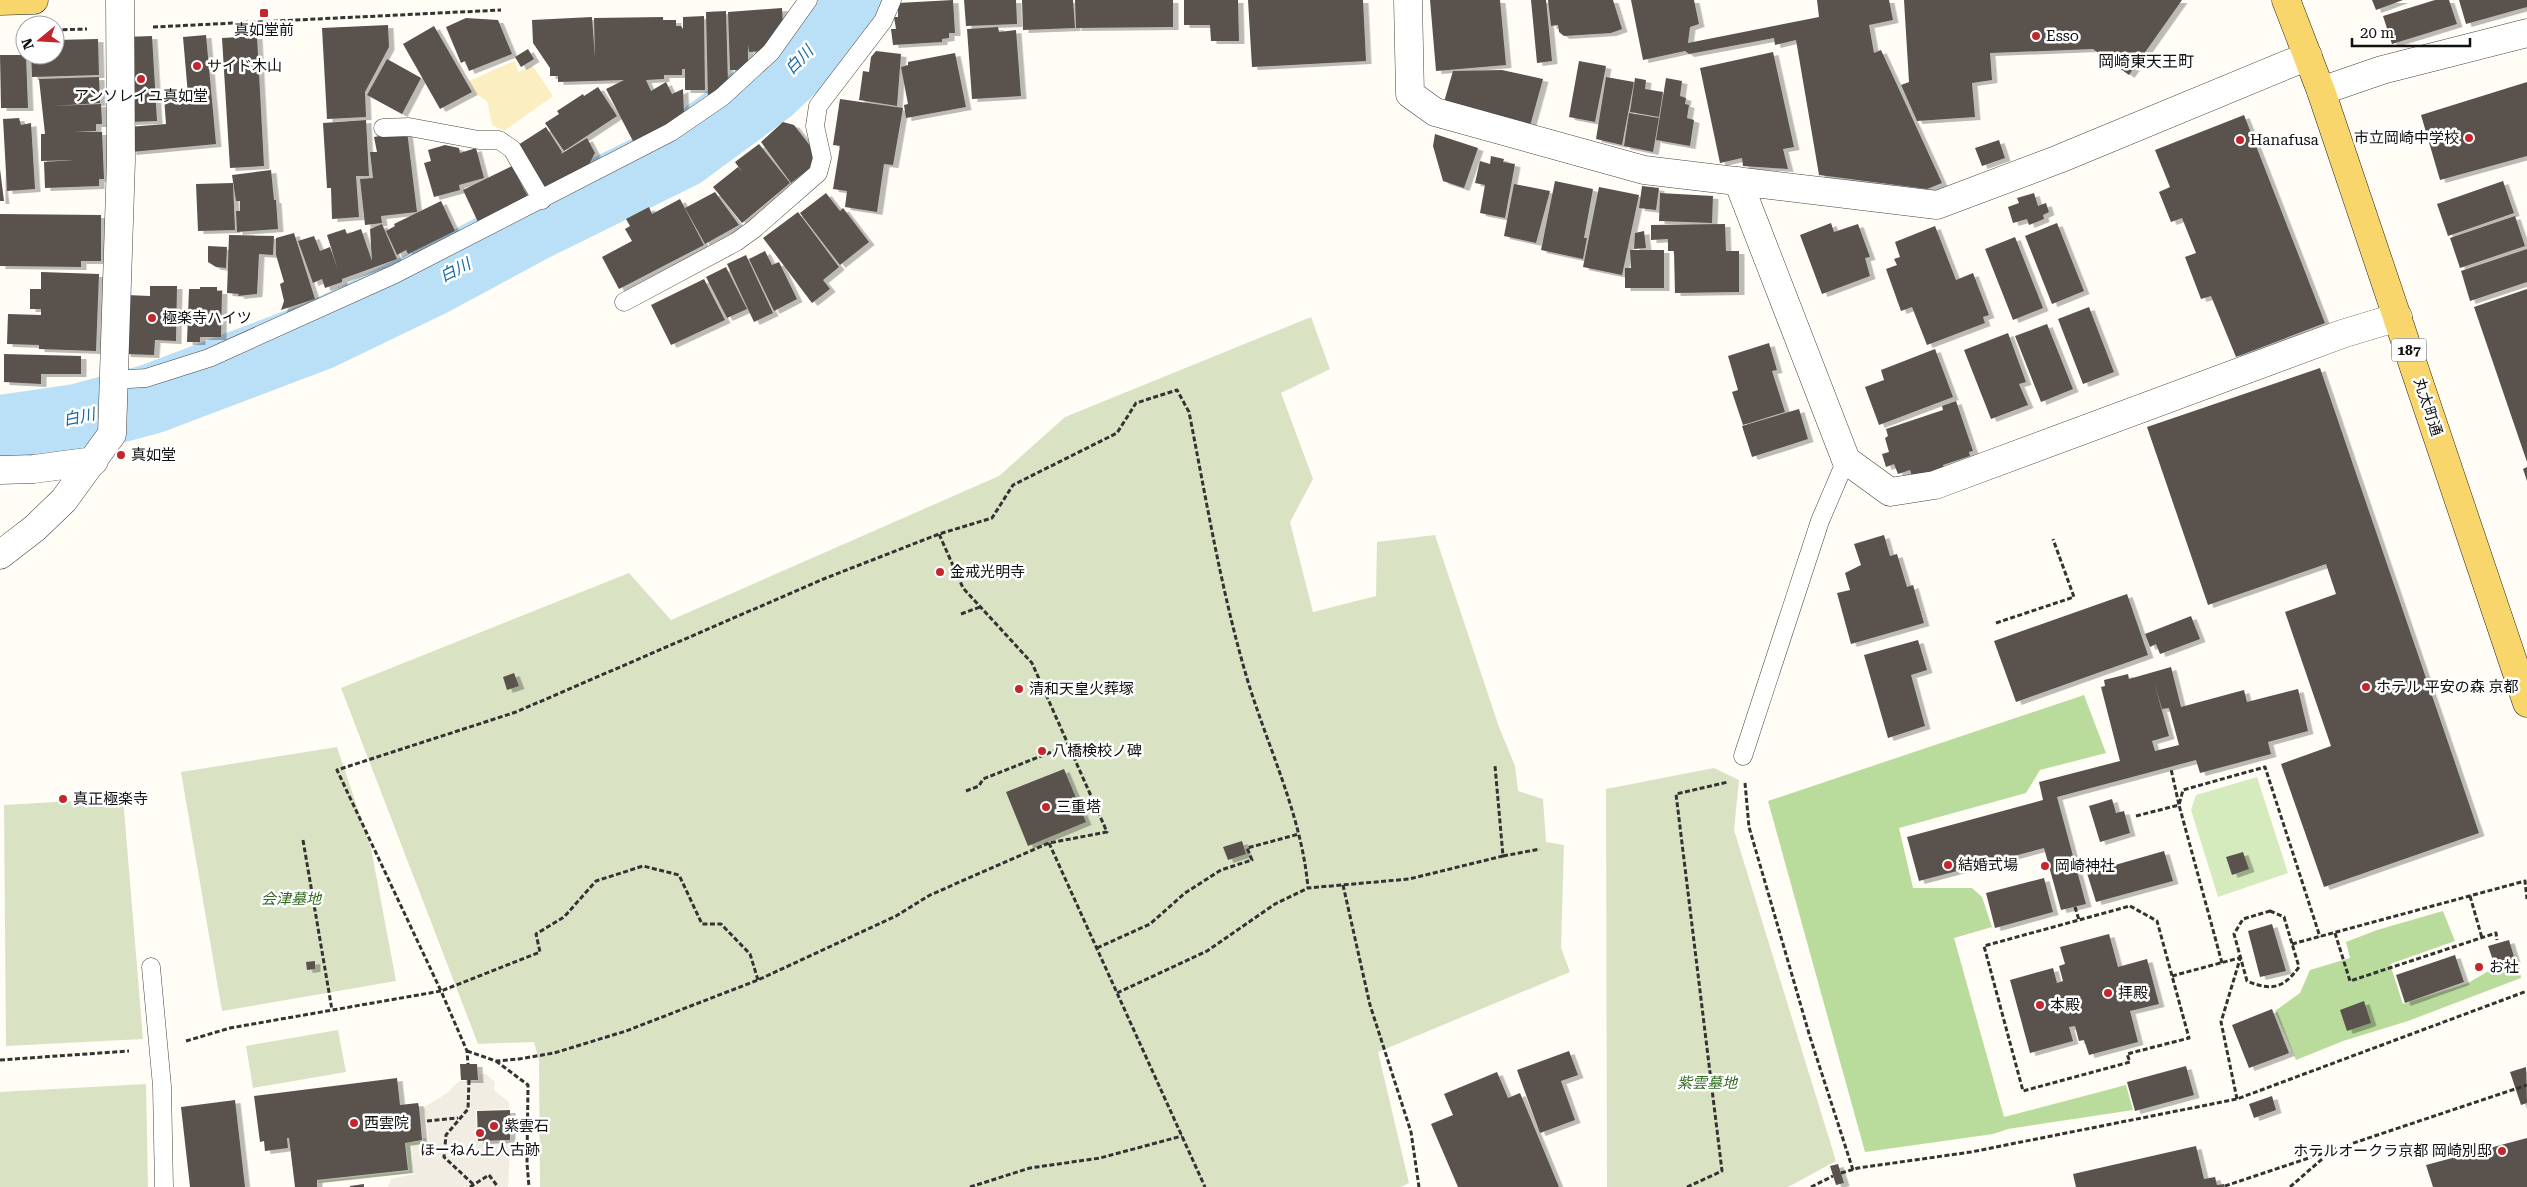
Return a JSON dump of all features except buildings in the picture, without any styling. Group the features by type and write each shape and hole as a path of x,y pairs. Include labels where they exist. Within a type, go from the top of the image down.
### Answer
{"main road":[{"path":"0,1 34,0"},
{"name":"丸太町通","path":"2286,0 2321,91 2527,703"}],"street":[{"path":"0,555 34,528 64,500 112,434 121,160 120,0"},
{"path":"1408,0 1410,94 1435,112 1644,170 1937,205 2059,160 2308,56"},
{"path":"2321,91 2382,70 2527,33"},
{"path":"1738,180 1846,460 1890,492 1935,485 2342,334 2398,317"},
{"path":"0,470 34,469 94,461"}],"lane":[{"path":"113,387 209,358 395,274 672,132 722,97 771,52 808,0"},
{"path":"624,302 736,242 754,230 818,173 822,158 814,126 818,106 883,21 892,0"},
{"path":"383,128 409,127 479,140 499,140 512,149 542,200"},
{"path":"1743,756 1820,521 1846,460"},
{"path":"151,967 162,1086 164,1187"}],"path":[{"path":"65,30 394,13 502,10"},
{"path":"468,1064 467,1051 441,991 337,770 516,712 739,614 939,534 992,518 1012,485 1118,433 1136,403 1177,390 1189,412 1222,576 1249,684 1299,834 1306,865 1308,888"},
{"path":"496,1061 554,1054 626,1031 758,980 896,916 930,895 1049,843 1107,832 1070,744 1032,663 963,588 939,534"},
{"path":"1996,624 2074,597 2053,540"},
{"path":"962,614 980,607"},
{"path":"966,790 979,786 983,779 1070,744"},
{"path":"1743,756 1749,827 1810,1037 1853,1170"},
{"path":"1687,1187 1722,1171 1676,794 1726,784 1743,756"},
{"path":"1495,766 1502,856"},
{"path":"2178,805 2183,790 2264,767 2320,937"},
{"path":"2171,769 2178,805 2222,963"},
{"path":"2136,816 2178,805"},
{"path":"1097,948 1150,924 1185,893 1221,870 1252,860 1247,848 1299,834"},
{"path":"303,840 332,1010"},
{"path":"1049,843 1206,1187"},
{"path":"1117,993 1207,951 1275,904 1308,888 1409,879 1502,856 1540,849"},
{"path":"158,1050 230,1028 441,991 540,952 536,934 564,917 596,881 643,866 679,875 702,924 721,924 750,954 758,980"},
{"path":"2292,944 2525,881 2527,898"},
{"path":"1343,885 1370,1005 1411,1132 1418,1187"},
{"path":"2470,896 2482,938"},
{"path":"2130,906 2157,921 2172,976 2189,1038 2127,1054 2130,1062 2023,1091 1984,946 2130,906"},
{"path":"2075,907 2079,920"},
{"path":"2270,912 2284,917 2292,944 2299,967 2288,982 2264,988 2247,981 2234,934 2243,919 2270,912"},
{"path":"2335,933 2350,981 2496,933 2497,940"},
{"path":"2237,1099 2220,1022 2240,958"},
{"path":"2172,976 2240,958"},
{"path":"1841,1173 1971,1152 2237,1099 2527,991"},
{"path":"0,1060 134,1051"},
{"path":"467,1051 496,1061 528,1085 527,1162 529,1187"},
{"path":"469,1080 468,1109 446,1135 444,1157 472,1186 489,1175 498,1187"},
{"path":"2225,1186 2527,1085"},
{"path":"427,1120 456,1119 468,1109"},
{"path":"970,1187 1030,1168 1100,1158 1182,1136"},
{"path":"2290,1187 2331,1151"},
{"path":"1811,1187 1833,1176"}],"green space":[{"path":"1311,317 1330,369 1281,393 1313,479 1290,522 1313,612 1376,596 1377,542 1435,535 1499,727 1515,766 1518,791 1543,799 1546,842 1564,845 1561,948 1570,972 1378,1052 1409,1183 1401,1187 540,1187 539,1060 534,1042 478,1044 341,688 629,573 671,620 999,476 1065,417"},
{"path":"2084,695 2106,753 2040,770 2026,793 1899,828 1913,888 1972,888 1982,897 1992,927 1954,938 2004,1117 2126,1085 2133,1110 2008,1129 1993,1134 1865,1152 1768,801"},
{"name":"会津墓地","path":"337,747 371,848 396,981 222,1011 181,772"},
{"name":"紫雲墓地","path":"1714,768 1739,780 1734,830 1836,1161 1788,1187 1607,1187 1606,789"},
{"path":"2257,777 2288,873 2218,897 2191,810 2196,795"},
{"path":"123,798 143,1039 6,1046 4,805"},
{"path":"2443,911 2455,941 2390,964 2403,1004 2468,983 2492,969 2519,962 2521,978 2408,1021 2343,1041 2296,1060 2275,1011 2300,993 2310,970 2350,958 2346,942 2377,930"},
{"path":"338,1030 346,1072 253,1088 246,1046"},
{"path":"146,1084 148,1187 0,1187 0,1092"},
{"path":"423,1138 426,1138 426,1144 410,1145 412,1173 318,1183 318,1181 409,1171 406,1143 423,1141"}],"sand":[{"path":"514,61 519,72 532,65 553,96 504,131 492,125 487,101 476,94 469,81"}],"shaded area":[{"path":"479,1074 486,1074 495,1082 494,1090 509,1102 509,1109 476,1110 477,1142 511,1141 508,1187 388,1187 391,1179 414,1174 412,1145 429,1145 427,1121 423,1108 447,1093 459,1081 478,1081"}],"waterway":[{"name":"白川","path":"0,430 77,419 151,399 320,335 432,281 534,226 682,153 769,89 803,57 852,0"}],"place":[{"name":"真如堂前","path":"264,13"},
{"name":"Esso","path":"2036,36"},
{"name":"サイド木山","path":"197,66"},
{"name":"アンソレイユ真如堂","path":"141,79"},
{"name":"市立岡崎中学校","path":"2469,138"},
{"name":"Hanafusa","path":"2240,140"},
{"name":"極楽寺ハイツ","path":"152,318"},
{"name":"真如堂","path":"121,455"},
{"name":"金戒光明寺","path":"940,572"},
{"name":"ホテル 平安の森 京都","path":"2366,687"},
{"name":"清和天皇火葬塚","path":"1019,689"},
{"name":"八橋検校ノ碑","path":"1042,751"},
{"name":"真正極楽寺","path":"63,799"},
{"name":"三重塔","path":"1046,807"},
{"name":"結婚式場","path":"1948,865"},
{"name":"岡崎神社","path":"2045,866"},
{"name":"お社","path":"2479,967"},
{"name":"拝殿","path":"2108,993"},
{"name":"本殿","path":"2040,1005"},
{"name":"西雲院","path":"354,1123"},
{"name":"紫雲石","path":"494,1126"},
{"name":"ほーねん上人古跡","path":"480,1133"},
{"name":"ホテルオークラ京都 岡崎別邸","path":"2502,1151"}],"district":[{"name":"岡崎東天王町","path":"2146,61"}]}
